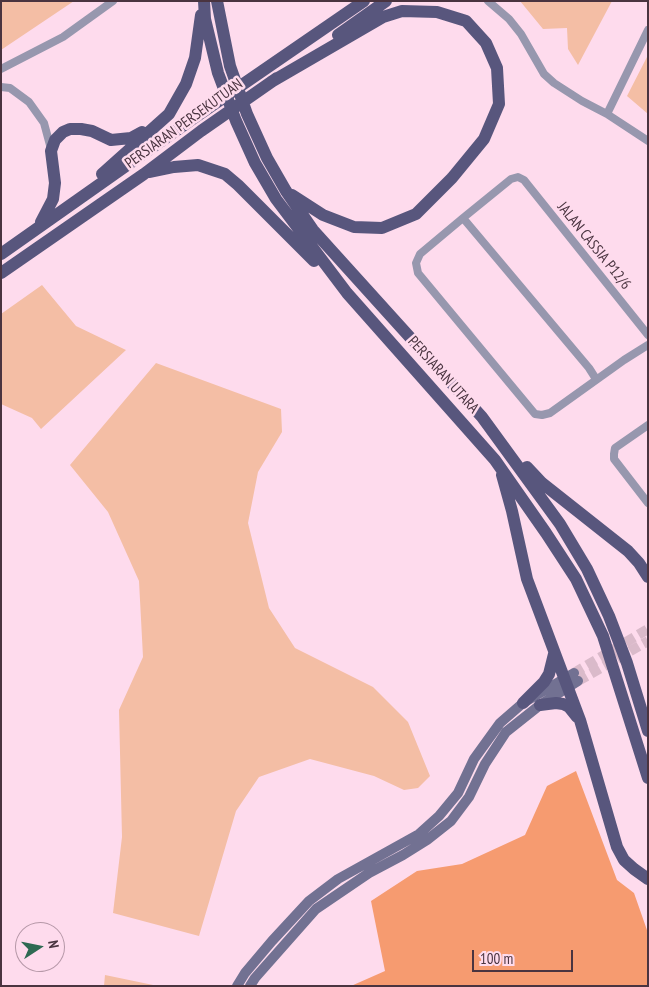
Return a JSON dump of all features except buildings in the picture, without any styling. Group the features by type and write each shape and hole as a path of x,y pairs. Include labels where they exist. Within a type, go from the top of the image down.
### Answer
{"main road":[{"name":"PERSIARAN UTARA","path":"217,1 230,66 247,114 267,158 286,192 313,230 482,417 560,524 587,569 608,616 627,663 648,731"},
{"name":"PERSIARAN PERSEKUTUAN","path":"1,273 144,174 364,1"},
{"name":"PERSIARAN PERSEKUTUAN","path":"1,254 191,120 268,76 386,1"},
{"name":"PERSIARAN UTARA","path":"204,4 205,19 218,73 236,121 255,163 276,199 347,293 468,427 495,460 576,579 603,636 648,778"},
{"path":"64,209 168,114 186,84 189,75 204,4"},
{"path":"268,76 383,17 402,11 438,12 466,21 486,43 497,68 499,104 484,139 452,178 416,214 382,228 354,227 323,215 286,192"},
{"path":"39,226 53,199 55,184 52,151 56,140 63,132 81,129 92,131 111,140 122,140 131,138 168,114"},
{"path":"144,174 174,167 198,165 225,174 347,293"},
{"path":"482,417 542,482 628,551 648,577"},
{"path":"495,460 510,499 526,579 554,654 571,680 580,720 617,846 624,860 648,879"},
{"path":"523,703 544,682 549,674 554,654"},
{"path":"540,705 562,704 569,707 580,720"}],"street":[{"path":"1,68 63,37 113,1"},
{"path":"488,1 509,19 521,34 544,74 554,83 648,141"},
{"path":"607,114 648,30"},
{"path":"1,87 10,88 29,102 44,123 52,151"},
{"path":"44,123 63,132"},
{"name":"JALAN CASSIA P12/6","path":"462,218 511,179 518,177 524,180 648,335"},
{"path":"596,379 589,368 462,218 420,254 416,263 418,274 535,414 550,413 596,379 648,345"},
{"path":"647,502 614,460 614,454 615,448 648,425"},
{"path":"237,986 245,972 309,901 338,879 419,834 440,816 458,793 474,759 500,723 523,703 571,680"},
{"path":"250,986 316,909 369,873 419,845 451,820 469,797 485,764 506,732 571,680"}],"shaded area":[{"path":"1,1 74,1 1,50"},
{"path":"520,1 612,1 578,65 568,49 567,28 543,29"},
{"path":"648,55 648,114 627,96"},
{"path":"42,285 76,326 126,350 41,429 32,418 1,404 1,314"},
{"path":"156,363 281,409 282,432 258,472 248,523 269,608 295,648 373,687 408,722 430,776 418,788 404,790 374,776 310,759 259,777 236,811 199,936 113,913 122,837 119,710 143,657 139,581 108,512 70,465"},
{"path":"576,771 617,880 634,893 648,933 648,986 351,986 385,971 371,901 417,871 462,864 525,835 547,786"},
{"path":"105,975 158,986 104,986"}],"tunnel":[{"path":"574,673 648,629"},
{"path":"578,681 648,641"}]}
